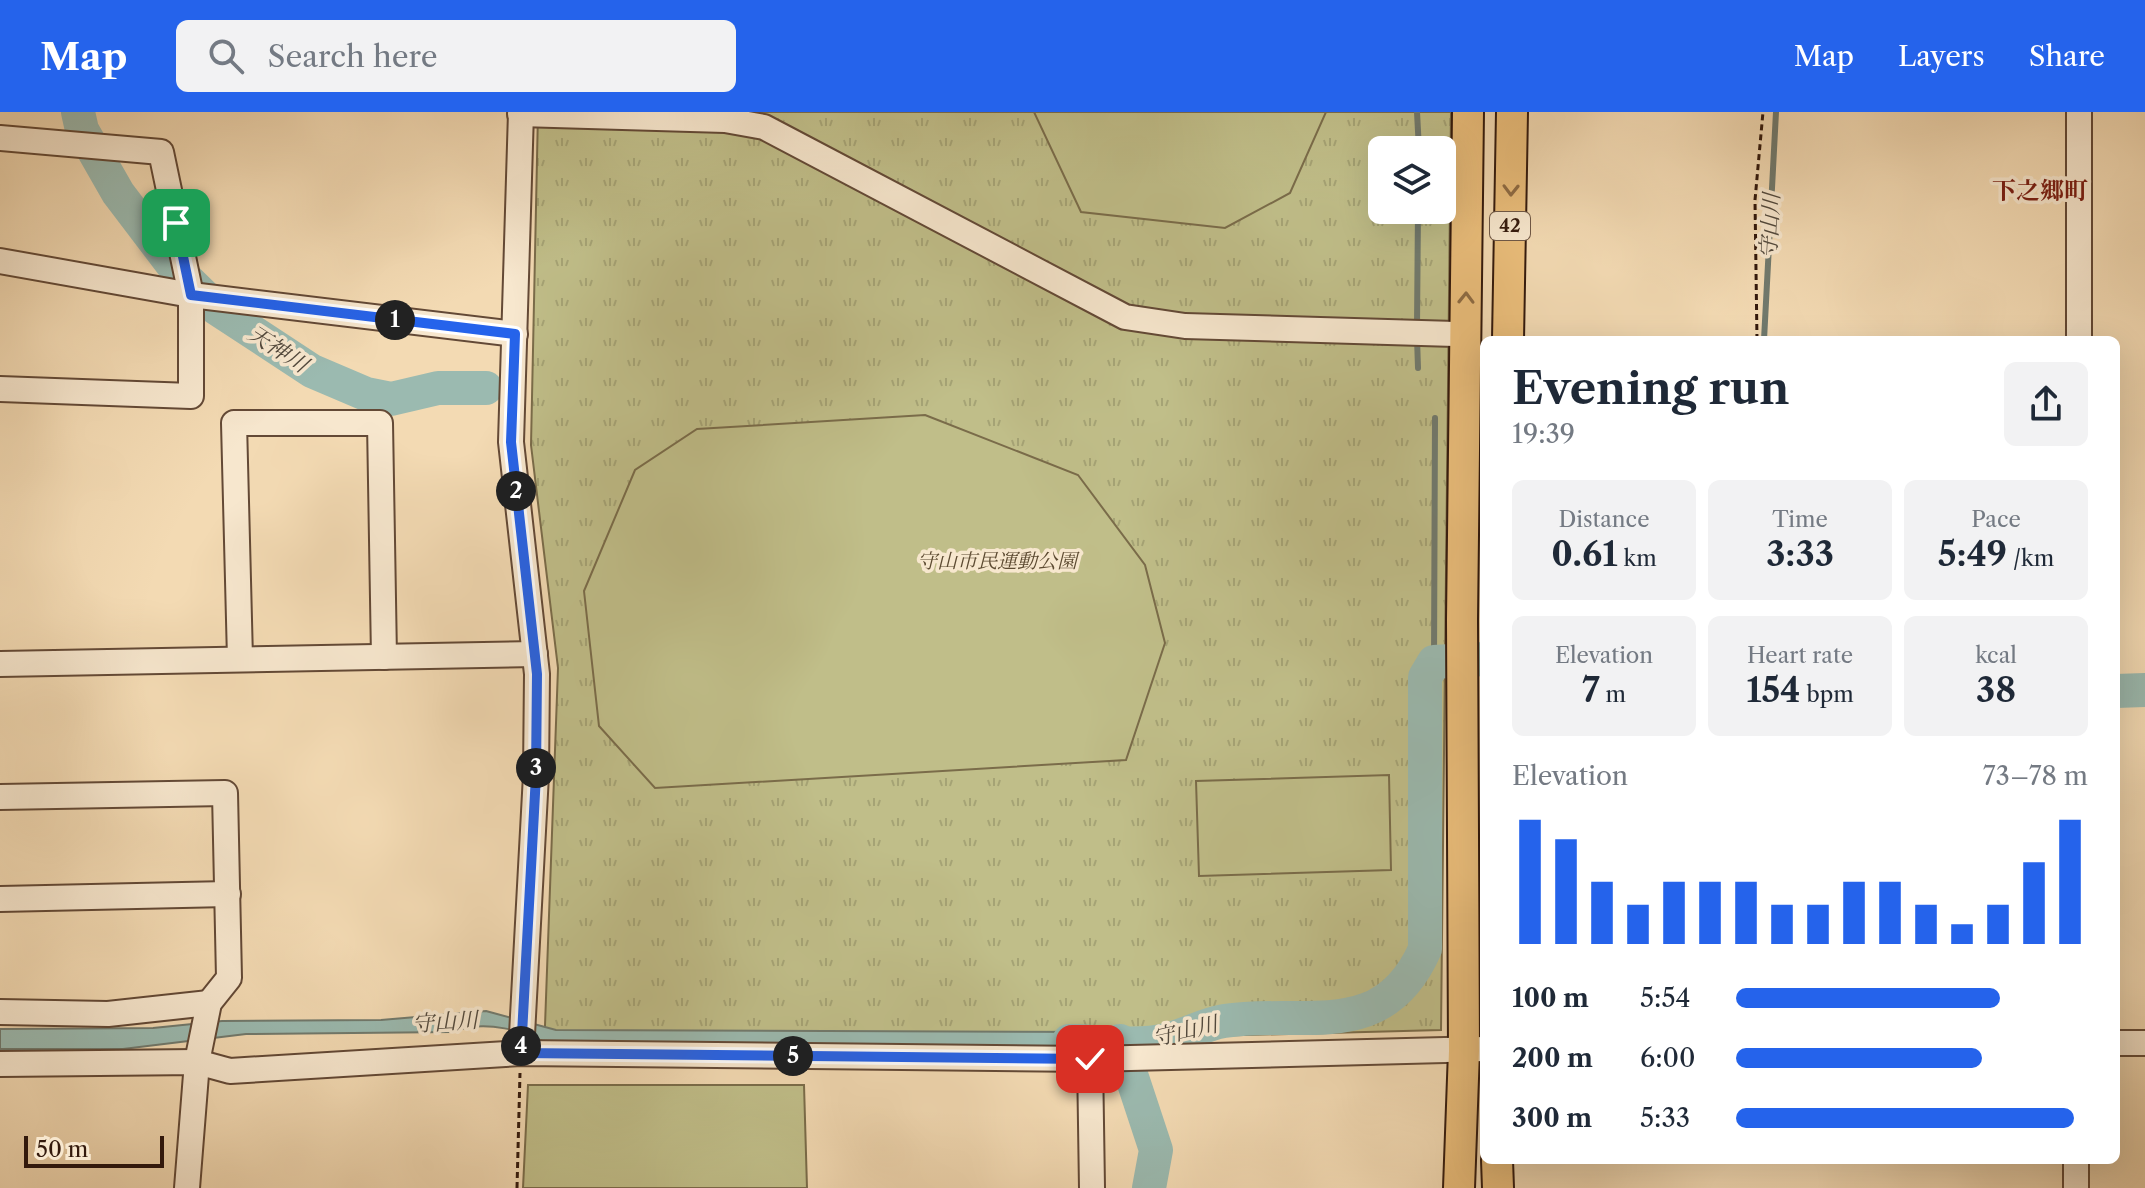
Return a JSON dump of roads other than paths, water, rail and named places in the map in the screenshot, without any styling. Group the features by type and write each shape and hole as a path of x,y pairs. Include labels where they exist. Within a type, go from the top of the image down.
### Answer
{"main road":[{"name":"42","path":"1459,1188 1474,1050 1462,620 1468,112"},
{"name":"42","path":"1508,336 1512,112"},
{"path":"1497,1164 1498,1188"}],"street":[{"path":"2079,112 2079,336"},
{"path":"521,1053 536,775 535,654 511,442 520,113 725,120 764,127 1125,317 1185,326 1455,334"},
{"path":"0,138 161,152 191,295 191,396 0,389"},
{"path":"0,261 191,295 515,334"},
{"path":"240,659 234,423 380,423 384,657"},
{"path":"0,664 535,654"},
{"path":"0,797 225,793 229,978 209,1003 197,1062 187,1188"},
{"path":"0,899 228,894"},
{"path":"0,1012 108,1014 209,1003"},
{"path":"2120,1043 2145,1043"},
{"path":"0,1064 197,1062 230,1071 521,1053 1100,1059 1474,1050"},
{"path":"1092,1188 1100,1059"},
{"path":"2076,1164 2076,1188"}],"water":[{"path":"486,1011 556,1030 1111,1032 1117,1049 555,1048 505,1028 478,1026 452,1032 246,1034 123,1049 0,1049 0,1029 153,1028 222,1021 381,1020"}],"waterway":[{"name":"天神川","path":"78,112 82,130 118,193 175,268 216,308 312,371 366,394 391,399 438,388 486,388"},
{"path":"1417,112 1418,136"},
{"name":"守山川","path":"1764,336 1776,112"},
{"path":"1417,326 1418,224"},
{"path":"1417,338 1418,368"},
{"name":"守山川","path":"1434,662 1435,418"},
{"name":"守山川","path":"1069,1041 1154,1042 1224,1021 1340,1016 1365,1010 1387,999 1408,979 1425,949 1425,677 1434,662 1480,659"},
{"path":"2120,691 2145,690"},
{"path":"1120,1041 1156,1150 1149,1188"}],"district":[{"name":"下之郷町","path":"2040,190"}],"park label":[{"name":"守山市民運動公園","path":"997,561"}]}
